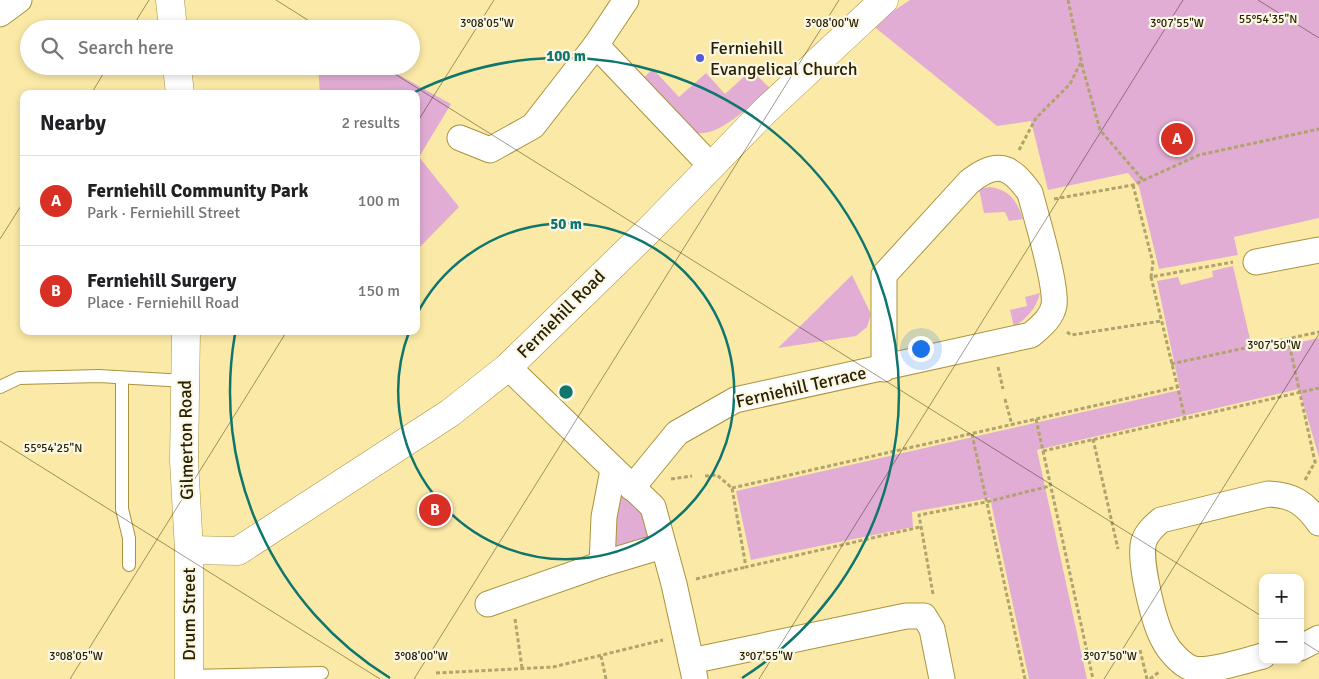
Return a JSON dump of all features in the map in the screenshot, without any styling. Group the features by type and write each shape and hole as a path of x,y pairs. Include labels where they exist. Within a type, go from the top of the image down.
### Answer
{"street":[{"path":"0,14 19,0"},
{"path":"170,0 173,20"},
{"path":"460,138 490,150 533,126 596,45 626,0"},
{"name":"Ferniehill Road","path":"189,550 238,551 450,413 508,367 649,230 836,43 884,0"},
{"path":"596,45 711,166"},
{"path":"178,75 180,90"},
{"name":"Ferniehill Terrace","path":"884,368 884,275 969,182 982,171 995,167 1008,170"},
{"path":"1008,170 1021,181 1030,193 1035,210 1053,287 1054,306 1046,322"},
{"path":"1256,262 1319,250"},
{"name":"Ferniehill Terrace","path":"632,488 677,433 735,400 1031,335 1046,322"},
{"name":"Gilmerton Road","path":"186,335 184,461 189,550"},
{"path":"508,367 612,470 653,507 662,546 674,584 693,670 906,616 924,616 932,629 942,679"},
{"path":"602,564 604,517 612,470"},
{"path":"1259,657 1205,669 1191,668 1177,658 1164,642 1156,623 1141,557 1144,540 1150,529 1160,520 1268,494 1283,494 1296,498 1310,510 1319,523"},
{"path":"488,604 602,564 662,546"},
{"name":"Drum Street","path":"189,550 189,677"},
{"path":"1304,646 1319,638"}],"lane":[{"path":"0,387 19,378 122,378 185,382"},
{"path":"122,378 122,509 128,538 128,565"},
{"path":"189,677 322,673"}],"path":[{"path":"1068,0 1081,61 1100,130 1143,180"},
{"path":"1008,170 1036,118 1070,84 1081,61"},
{"path":"1035,210 1049,200 1133,185 1199,155 1319,129"},
{"path":"1133,185 1153,263 1151,278 1186,418"},
{"path":"1151,278 1238,261 1256,262"},
{"path":"1046,322 1072,335 1161,321"},
{"path":"1171,364 1319,332"},
{"path":"1288,339 1298,392 1315,462 1319,461"},
{"path":"732,488 1177,387"},
{"path":"1043,450 1319,388"},
{"path":"1005,399 1012,425"},
{"path":"1036,419 1092,679"},
{"path":"972,434 1025,679"},
{"path":"705,476 717,475 732,488 746,567"},
{"path":"924,616 934,596 919,516 1050,486"},
{"path":"674,584 920,527"},
{"path":"515,596 515,622 522,668"},
{"path":"436,673 553,667 685,635"},
{"path":"601,656 606,679"}],"shaded area":[{"path":"910,0 1319,0 1319,218 1234,237 1238,255 1159,269 1139,187 1128,173 1048,190 1031,121 997,126 872,25"},
{"path":"653,69 679,97 706,73 725,94 748,73 753,72 770,88 731,121 719,128 696,133 686,129 674,119 639,82"},
{"path":"319,75 399,75 451,104 420,155 420,90 320,90"},
{"path":"420,158 459,207 420,247"},
{"path":"997,188 1012,197 1023,219 1009,221 1005,212 984,213 979,189"},
{"path":"1233,266 1253,352 1319,338 1319,457 1299,389 1037,450 1087,679 1029,679 990,498 912,512 913,527 751,560 736,491 1180,390 1157,281 1178,277 1181,285 1213,277 1212,271"},
{"path":"852,275 871,314 867,327 856,336 778,348"},
{"path":"1040,293 1030,313 1014,327 1010,310 1027,306 1025,297"},
{"path":"627,488 647,505 649,531 643,547 614,551 615,494"}],"place":[{"name":"Ferniehill Evangelical Church","path":"700,58"},
{"name":"Ferniehill Community Park","path":"1177,139"},
{"name":"Ferniehill Surgery","path":"435,510"}]}
